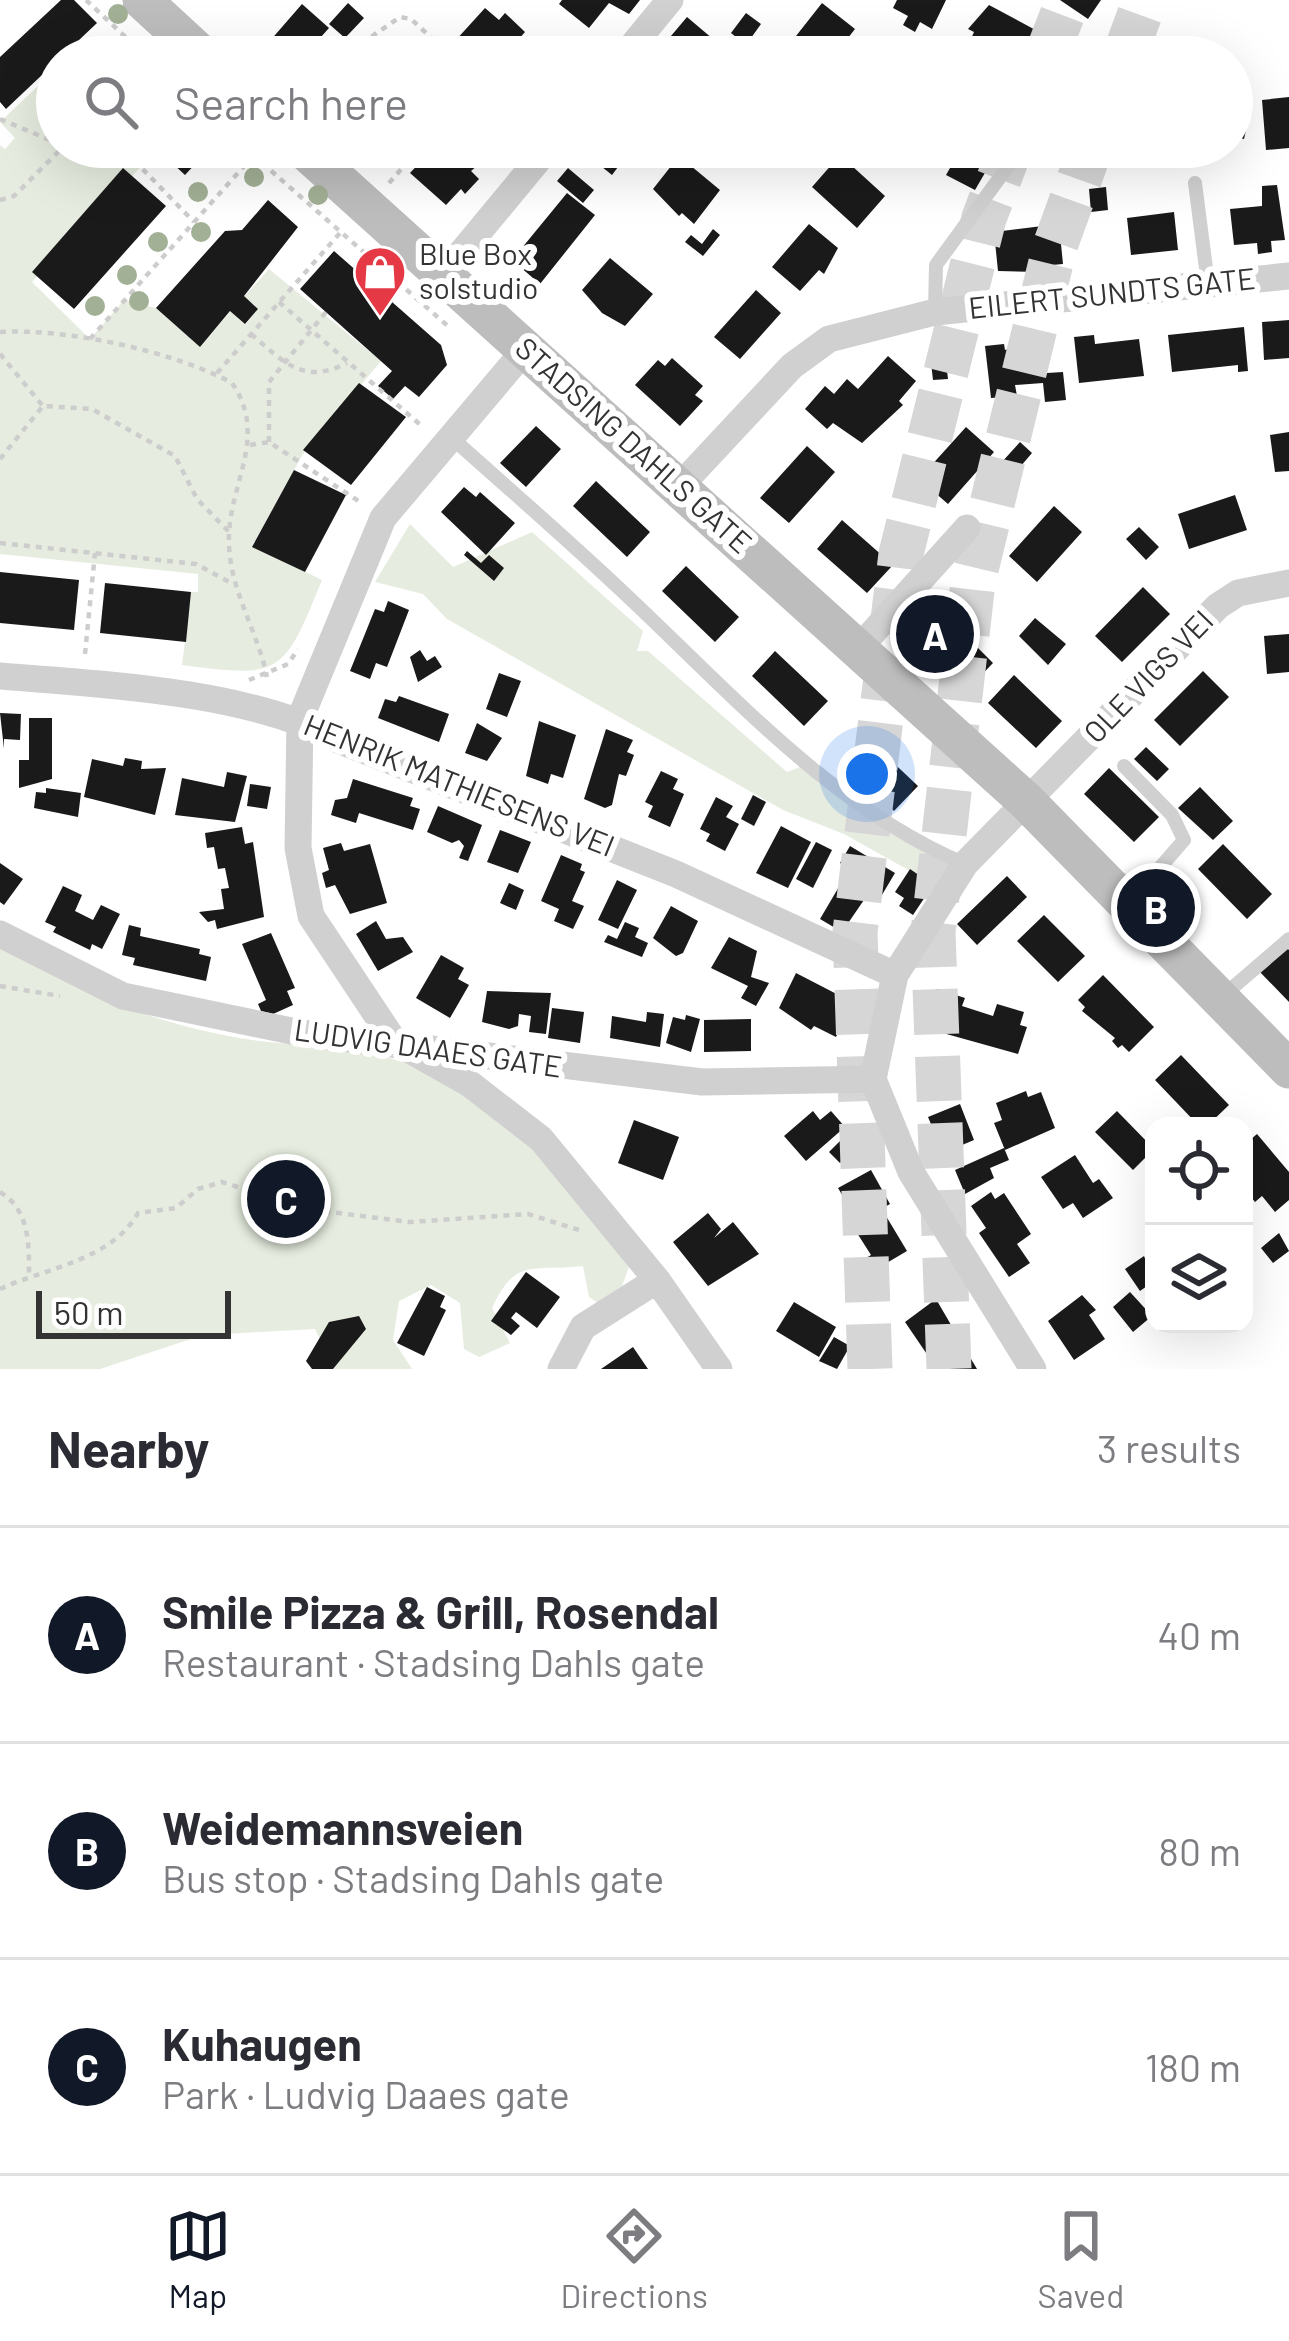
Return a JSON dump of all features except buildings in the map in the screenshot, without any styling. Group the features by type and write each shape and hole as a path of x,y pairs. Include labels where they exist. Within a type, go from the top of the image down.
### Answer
{"main road":[{"path":"142,0 181,36"},
{"name":"STADSING DAHLS GATE","path":"324,168 1026,800 1289,1069"}],"street":[{"path":"640,36 670,0"},
{"path":"442,275 531,168"},
{"name":"EILERT SUNDTS GATE","path":"679,487 792,366 829,339 935,312 1289,276"},
{"path":"525,350 383,518 300,719 298,848 310,916 394,1041 470,1084 541,1139 657,1280 719,1369"},
{"path":"858,649 967,528"},
{"name":"OLE VIGS VEI","path":"895,974 965,864 1218,606 1238,593 1289,583"},
{"name":"HENRIK MATHIESENS VEI","path":"0,676 110,685 300,719 338,740 676,874 895,974"},
{"name":"LUDVIG DAAES GATE","path":"0,934 123,996 301,1033 394,1041 533,1065 702,1082 873,1078"},
{"path":"895,974 873,1078 911,1172 1034,1369"},
{"path":"561,1369 583,1327 657,1280"}],"lane":[{"name":"EILERT SUNDTS GATE","path":"935,312 936,265 1007,168"},
{"path":"1196,183 1208,284"},
{"path":"452,438 625,593 726,696 870,811 965,864"},
{"path":"1124,766 1172,815 1184,840 1127,904"},
{"path":"1220,999 1289,939"}],"path":[{"path":"86,0 125,36"},
{"path":"372,36 400,17 411,19 429,36"},
{"path":"0,119 36,135"},
{"path":"0,200 14,196 39,168"},
{"path":"141,168 194,222"},
{"path":"90,339 242,168"},
{"path":"268,168 447,329"},
{"path":"390,182 402,168"},
{"path":"217,374 340,233"},
{"path":"280,302 408,413"},
{"path":"269,442 269,382 282,360 326,312"},
{"path":"0,332 37,330 90,339 217,374 232,383 242,398 250,445 229,532 233,584 267,677"},
{"path":"251,334 282,360 310,375 346,363"},
{"path":"0,354 44,406 92,409 175,456 197,499 229,532"},
{"path":"0,459 44,406"},
{"path":"250,445 269,442 367,506"},
{"path":"0,543 196,564 233,584"},
{"path":"85,654 95,553"},
{"path":"246,680 267,677 288,664 304,640"},
{"path":"0,1289 83,1259 128,1231 138,1213 176,1208 198,1189 222,1182 306,1209 410,1222 528,1214 630,1247"},
{"path":"0,1192 10,1198 29,1232 29,1276"}],"shaded area":[{"path":"36,88 36,168 140,168 32,282 90,339 124,300 156,308 200,347 231,311 246,324 258,309 244,297 269,269 381,361 303,454 252,546 322,580 298,634 276,663 241,671 182,665 191,592 198,592 198,574 0,554 0,145 5,149 15,138 0,122"},
{"path":"410,524 453,567 532,532 643,631 637,651 648,651 787,772 803,766 948,862 937,886 844,834 783,810 447,619 423,594 375,582"},
{"path":"0,944 83,989 165,1021 250,1040 365,1053 442,1078 500,1118 575,1195 620,1249 629,1267 622,1286 598,1303 589,1297 583,1266 518,1273 492,1308 510,1343 479,1357 464,1349 460,1303 431,1285 399,1301 393,1340 412,1369 334,1369 315,1329 203,1335 100,1369 0,1369"}],"tunnel":[{"path":"1054,36 1068,0"},
{"path":"1132,36 1145,0"},
{"path":"870,1369 855,932 901,554 984,218 1003,168"},
{"path":"949,1369 933,932 973,582 1055,246 1083,168"}],"place":[{"name":"Blue Box solstudio","path":"380,318"},
{"name":"Smile Pizza & Grill, Rosendal","path":"935,634"},
{"name":"Weidemannsveien","path":"1156,908"},
{"name":"Kuhaugen","path":"286,1199"}]}
